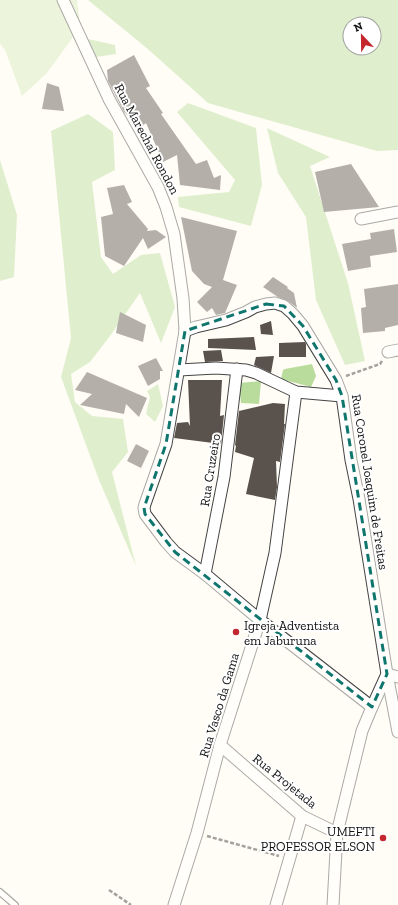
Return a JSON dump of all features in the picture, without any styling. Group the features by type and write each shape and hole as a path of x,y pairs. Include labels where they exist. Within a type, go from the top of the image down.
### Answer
{"street":[{"name":"Rua Marechal Rondon","path":"63,0 109,99 158,187 174,234 183,298 185,331 166,444 144,508 144,514 175,552 205,574"},
{"path":"361,219 398,212"},
{"name":"Rua Coronel Joaquim de Freitas","path":"185,331 226,320 255,307 275,303 284,306 303,326 336,380 342,396 351,460 359,499 387,674 398,732"},
{"path":"178,370 216,368 246,370 256,373 296,392 342,396"},
{"name":"Rua Cruzeiro","path":"205,574 224,477 237,369"},
{"name":"Rua Vasco da Gama","path":"174,905 197,833 220,745 260,620 275,553 296,392"},
{"path":"205,574 260,620 372,707"},
{"path":"333,905 336,833 362,731 387,674 398,676"},
{"name":"Rua Projetada","path":"220,745 302,816 336,833"},
{"path":"276,905 302,816"}],"lane":[{"path":"0,892 15,905"}],"path":[{"path":"336,380 380,364 393,351"},
{"path":"197,833 289,859"},
{"path":"109,890 131,905"}],"highlighted area":[{"path":"266,304 284,306 303,326 336,380 342,396 387,674 372,707 175,552 145,514 144,508 166,444 185,331"}],"green space":[{"path":"0,0 77,0 80,23 76,33 47,73 22,96 5,50 0,44"},
{"path":"88,0 398,0 398,150 377,151 208,103 149,50"},
{"path":"88,39 115,45 116,54 96,57"},
{"path":"188,103 256,128 262,185 251,226 179,207 178,197 229,192 235,180 177,112"},
{"path":"88,114 113,132 115,170 92,182 101,257 113,274 141,255 160,253 175,307 161,343 140,293 90,362 71,374 75,402 92,416 123,419 128,452 112,472 136,566 99,480 61,377 71,338 51,131"},
{"path":"267,128 330,157 310,166 348,283 365,361 345,365 316,300 306,217 278,173"},
{"path":"0,160 17,215 14,277 0,281"},
{"path":"312,364 316,376 311,387 281,379 283,370 285,369"},
{"path":"261,381 259,404 241,403 239,383"},
{"path":"158,384 163,406 155,422 146,414 150,397 147,391"}],"building":[{"path":"134,55 150,86 146,88 163,113 161,114 196,164 207,160 214,178 221,175 220,190 180,185 177,155 163,162 146,123 141,127 124,112 108,81 107,70"},
{"path":"47,83 59,87 64,111 42,109"},
{"path":"351,164 379,207 324,212 315,172"},
{"path":"124,185 132,202 127,204 148,229 147,231 156,230 166,237 148,249 143,238 124,266 105,256 101,217 113,214 107,188"},
{"path":"181,217 237,231 223,280 237,285 225,313 216,315 212,308 207,312 197,302 212,287 204,284 192,271"},
{"path":"394,229 397,252 370,256 371,267 348,271 342,244 371,239 370,233"},
{"path":"273,277 294,293 297,308 288,301 278,297 263,287"},
{"path":"398,284 398,325 385,328 385,331 363,333 361,308 366,307 364,289"},
{"path":"120,312 146,325 143,342 116,333"},
{"path":"271,321 273,335 261,334 260,325"},
{"path":"254,337 256,350 208,348 208,339"},
{"path":"305,342 306,357 279,357 279,343"},
{"path":"221,350 223,361 205,362 203,351"},
{"path":"274,356 271,373 254,365 256,357"},
{"path":"156,358 163,371 160,371 160,379 148,386 138,366"},
{"path":"87,372 147,398 139,417 126,404 124,414 80,405 92,394 75,390"},
{"path":"188,380 222,380 220,416 224,415 221,444 174,438 177,423 188,422 190,426"},
{"path":"273,403 285,404 285,424 280,462 276,461 277,487 275,500 246,494 254,458 235,452 239,411"},
{"path":"136,444 149,451 141,468 127,461"}],"place":[{"name":"Igreja Adventista em Jaburuna","path":"236,632"},
{"name":"UMEFTI PROFESSOR ELSON","path":"383,838"}]}
